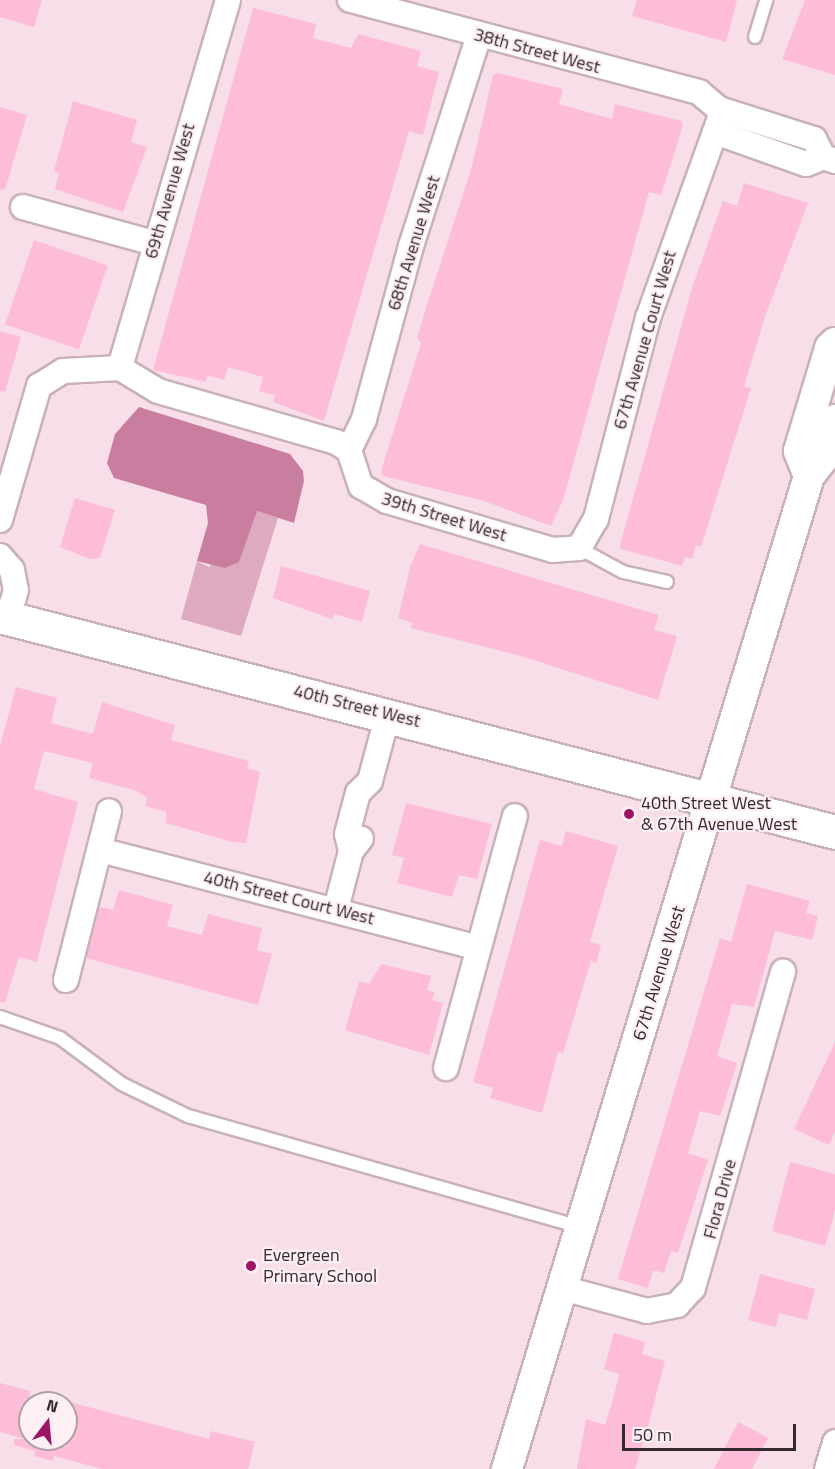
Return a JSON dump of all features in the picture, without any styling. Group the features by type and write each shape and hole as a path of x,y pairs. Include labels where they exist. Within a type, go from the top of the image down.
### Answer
{"main road":[{"name":"40th Street West","path":"4,617 715,797 835,832"}],"street":[{"name":"69th Avenue West","path":"126,374 154,243 228,0"},
{"name":"38th Street West","path":"350,0 479,36 699,92 717,120 776,153 806,164 829,159 814,139 783,129 717,120"},
{"name":"68th Avenue West","path":"349,450 364,419 411,246 479,36"},
{"name":"67th Avenue Court West","path":"579,548 596,519 648,318 717,120"},
{"path":"23,207 154,243"},
{"path":"809,476 800,450 830,348 835,343"},
{"path":"0,520 39,386 63,371 126,374 349,450"},
{"name":"67th Avenue West","path":"507,1469 561,1288 715,797 809,476 824,457 835,420"},
{"name":"39th Street West","path":"349,450 362,486 371,495 552,550 579,548"},
{"path":"0,556 12,570 16,590 4,617"},
{"path":"336,909 351,850 347,834 352,815 358,793 370,781 388,714"},
{"path":"66,980 109,811"},
{"path":"446,1068 476,947 515,816"},
{"name":"40th Street Court West","path":"100,850 336,909 476,947"},
{"name":"Flora Drive","path":"561,1288 647,1311 677,1305 693,1288 783,972"},
{"path":"827,1469 835,1442"}],"lane":[{"path":"755,37 766,0"},
{"path":"776,153 783,129"},
{"path":"579,548 623,572 667,582"},
{"path":"0,1017 60,1038 122,1084 188,1116 580,1227"}],"shaded area":[{"path":"139,407 290,454 303,471 304,481 294,523 257,511 239,562 225,568 197,561 208,523 206,505 114,478 107,463 115,434"},
{"path":"257,511 278,518 241,636 181,619 197,561 209,567"}],"building":[{"path":"0,0 42,0 34,27 0,17"},
{"path":"637,0 737,0 726,42 632,16"},
{"path":"805,0 835,0 835,75 782,59"},
{"path":"253,8 316,24 313,38 351,48 358,34 421,51 417,66 439,72 423,135 409,131 324,421 273,402 275,395 259,391 263,377 228,367 224,380 207,375 206,382 153,370"},
{"path":"498,73 563,89 559,104 612,119 615,104 681,121 683,126 661,195 649,192 563,500 551,526 484,501 383,476 381,471 421,343 417,338 424,314 471,170 493,75"},
{"path":"73,101 137,120 131,142 147,147 123,212 55,189 59,173 54,171"},
{"path":"0,107 27,115 5,190 0,189"},
{"path":"744,183 808,203 766,314 744,386 751,388 701,547 696,545 692,559 685,557 682,566 621,549 620,545 692,288 723,201 737,206"},
{"path":"34,240 108,265 79,350 5,324"},
{"path":"0,331 21,337 5,392 0,391"},
{"path":"75,498 115,510 100,558 90,559 60,547"},
{"path":"420,544 659,615 654,630 677,636 658,700 521,656 411,628 412,623 398,618 410,567"},
{"path":"281,566 370,591 362,622 334,614 332,619 273,598"},
{"path":"16,687 57,698 51,723 93,734 102,702 175,725 171,740 249,761 247,768 260,772 246,843 232,842 166,823 166,812 145,806 147,798 137,791 89,778 93,763 44,751 34,789 78,802 37,962 19,957 5,1002 0,1002 0,746"},
{"path":"406,803 492,824 477,879 459,875 452,897 397,883 404,858 392,855"},
{"path":"566,831 618,846 590,942 601,945 596,963 591,961 563,1053 558,1052 542,1113 490,1098 493,1088 473,1082 540,840 562,846"},
{"path":"747,884 810,901 806,913 818,916 812,940 775,931 754,1007 732,1004 717,1056 737,1063 720,1116 700,1111 688,1153 708,1160 678,1253 671,1251 664,1273 653,1270 648,1288 618,1279 720,938 731,942"},
{"path":"119,890 173,905 167,926 202,935 208,914 262,928 257,950 272,954 258,1005 86,958 99,907 113,910"},
{"path":"381,964 431,976 427,990 435,992 432,1000 443,1003 429,1055 345,1030 359,981 369,984"},
{"path":"835,1042 835,1132 829,1145 794,1129"},
{"path":"790,1162 835,1174 835,1210 825,1246 772,1231"},
{"path":"760,1274 815,1289 807,1320 779,1313 776,1327 748,1320"},
{"path":"614,1333 645,1342 642,1354 665,1361 648,1426 635,1469 577,1469 586,1419 605,1425 615,1392 619,1374 604,1369"},
{"path":"0,1383 30,1391 18,1391 18,1437 0,1432"},
{"path":"78,1404 209,1439 211,1431 255,1442 248,1469 102,1469 54,1456 53,1461 34,1456 35,1451 78,1451"},
{"path":"738,1422 768,1438 752,1469 714,1469"},
{"path":"14,1439 18,1439 18,1446 14,1445"}],"place":[{"name":"40th Street West & 67th Avenue West","path":"629,814"},
{"name":"Evergreen Primary School","path":"251,1266"}]}
